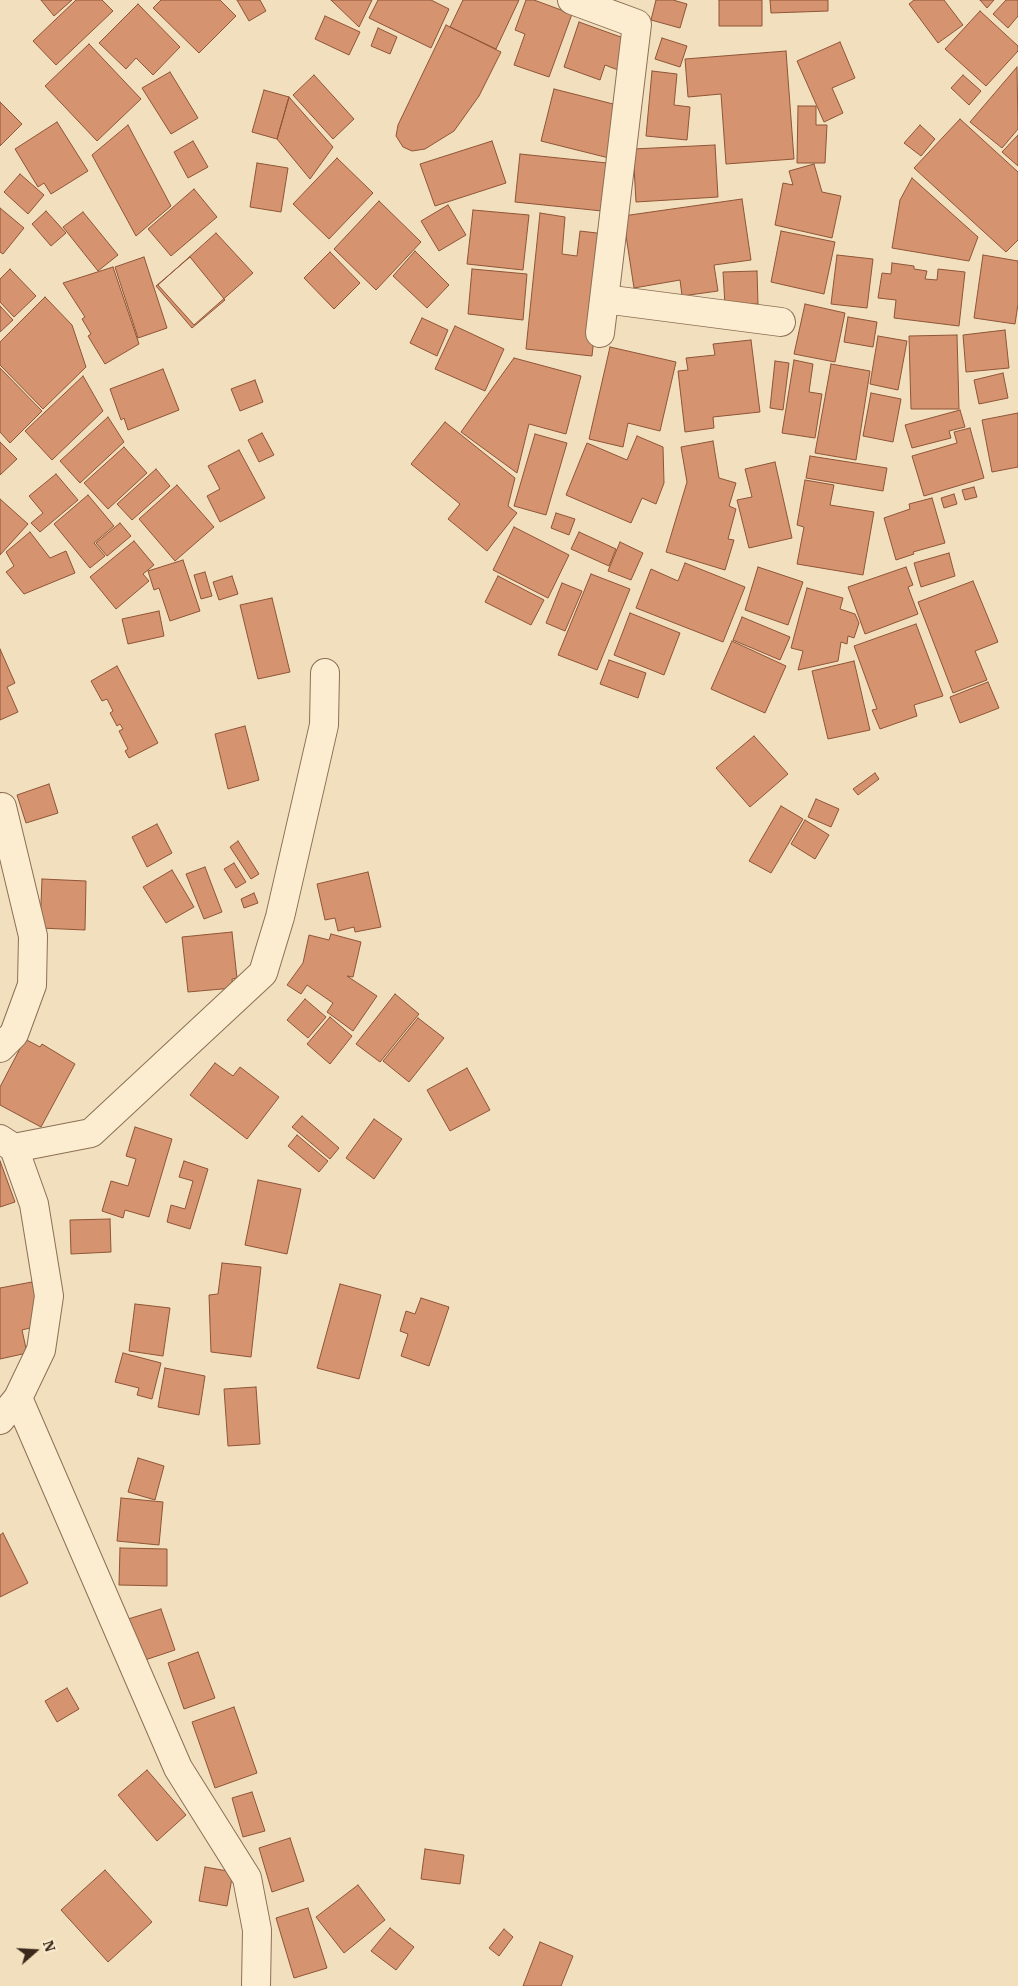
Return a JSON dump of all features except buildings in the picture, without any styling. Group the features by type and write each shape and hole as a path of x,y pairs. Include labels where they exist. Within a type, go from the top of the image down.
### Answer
{"street":[{"path":"572,0 637,24 600,333"},
{"path":"604,299 781,322"},
{"path":"0,1420 18,1398 42,1350 49,1296 34,1204 7,1144 91,1133 263,973 280,917 324,725 325,673"},
{"path":"0,1048 14,1034 32,985 33,936 2,807"},
{"path":"18,1398 178,1768 247,1878 257,1930 256,1986"}]}
